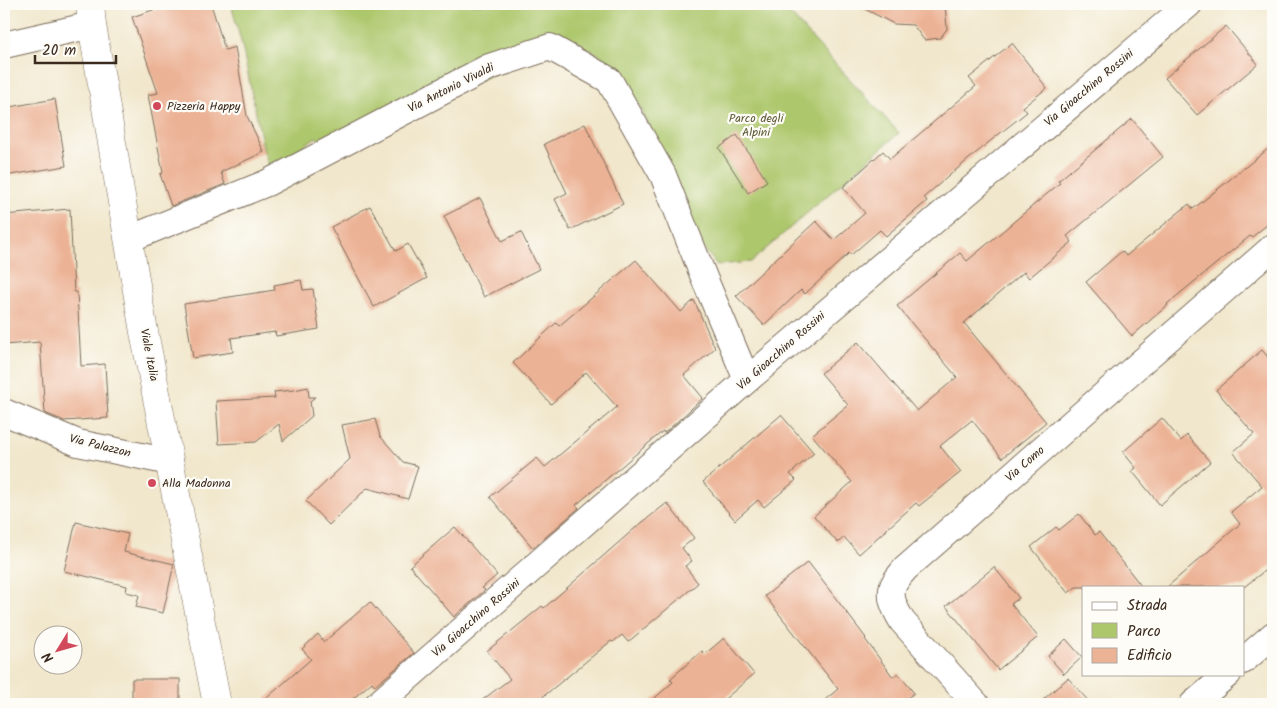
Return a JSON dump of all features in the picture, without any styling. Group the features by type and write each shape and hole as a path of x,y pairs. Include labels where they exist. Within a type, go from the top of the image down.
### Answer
{"main road":[{"name":"Viale Italia","path":"91,14 144,332 217,704"}],"street":[{"name":"Via Gioacchino Rossini","path":"378,704 747,380 1189,4"},
{"path":"4,45 91,14"},
{"name":"Via Antonio Vivaldi","path":"129,239 266,183 489,68 550,47 609,80 663,175 704,280 747,380"},
{"name":"Via Como","path":"976,704 902,621 893,606 892,593 894,584 905,569 1273,248"},
{"name":"Via Palazzon","path":"4,412 78,443 170,462"},
{"path":"1244,660 1273,635"},
{"path":"1199,702 1226,676"}],"green space":[{"name":"Parco degli Alpini","path":"231,4 781,4 899,133 751,262 717,265 705,250 679,197 628,83 614,66 587,48 560,43 332,149 316,137 288,157 274,173 269,166 264,152 242,45"}],"building":[{"path":"171,4 211,4 225,50 235,47 247,116 264,152 221,172 225,184 171,206 160,174 163,173 148,95 158,93 132,17"},
{"path":"855,4 945,4 947,29 940,38 924,40 913,25 894,24"},
{"path":"1226,26 1258,64 1197,115 1165,78"},
{"path":"1012,43 1047,88 1023,107 1027,112 924,197 927,201 886,236 880,230 851,255 849,253 805,294 801,290 764,325 736,296 816,221 834,240 865,213 843,187 883,151 890,159 976,86 969,78"},
{"path":"55,99 66,166 4,176 4,108"},
{"path":"1132,119 1163,157 1067,236 1072,242 1029,278 1024,272 964,323 1046,422 1002,458 972,420 940,446 961,472 919,506 916,503 859,554 844,537 838,543 814,516 852,482 812,435 848,405 821,373 858,342 917,411 957,377 897,306 960,253 967,261 1060,183 1058,181"},
{"path":"585,124 623,204 570,230 555,199 567,193 544,144"},
{"path":"737,135 767,181 748,193 719,148"},
{"path":"1273,145 1273,220 1252,237 1250,236 1167,304 1132,336 1086,282 1122,251 1126,256 1189,204 1193,209"},
{"path":"480,198 502,241 521,232 539,269 484,297 444,216"},
{"path":"370,206 396,251 408,244 427,278 374,307 331,227"},
{"path":"70,209 74,292 77,292 81,366 105,364 108,418 64,421 45,413 40,342 4,345 4,215"},
{"path":"636,260 681,312 694,300 715,348 684,375 703,398 669,429 664,433 663,431 576,505 579,508 533,548 490,497 537,458 545,467 617,407 586,372 551,404 513,363 556,323 559,326"},
{"path":"301,280 303,290 313,289 319,329 276,336 275,332 231,338 233,352 193,358 184,304 275,290 274,285"},
{"path":"1262,350 1273,363 1273,564 1244,587 1168,586 1240,524 1231,512 1262,486 1233,452 1254,434 1216,390"},
{"path":"308,387 309,397 315,397 310,401 312,416 283,441 279,424 256,442 219,444 216,401 275,398 274,392"},
{"path":"781,415 814,453 790,474 796,480 764,507 758,500 735,520 703,482"},
{"path":"1162,418 1181,441 1187,435 1210,462 1160,505 1132,471 1136,468 1123,452"},
{"path":"375,419 380,436 403,462 418,466 408,499 367,488 329,525 306,501 350,459 342,425"},
{"path":"667,503 694,538 682,548 692,561 685,566 698,583 628,642 622,635 613,642 611,641 534,704 477,704 510,679 487,651 542,606 544,608 634,529"},
{"path":"1079,514 1095,535 1099,532 1141,586 1082,586 1076,587 1068,593 1031,547 1056,527 1059,530"},
{"path":"76,522 128,534 124,552 174,564 163,613 136,607 139,595 126,592 127,586 64,571"},
{"path":"455,527 497,575 482,588 485,590 454,617 410,566"},
{"path":"808,562 893,677 898,673 914,693 900,704 820,704 838,689 765,596"},
{"path":"994,567 1019,598 1011,604 1038,637 998,670 946,606"},
{"path":"370,602 414,653 375,686 372,682 347,704 260,704 311,659 302,649 318,634 324,642"},
{"path":"724,638 754,674 719,704 648,704 673,682 670,679 702,651 705,654"},
{"path":"1066,639 1082,657 1064,674 1048,656"},
{"path":"1068,678 1091,704 1038,704"},
{"path":"132,679 180,679 180,704 132,704"}],"place":[{"name":"Pizzeria Happy","path":"157,106"},
{"name":"Alla Madonna","path":"152,483"}]}
